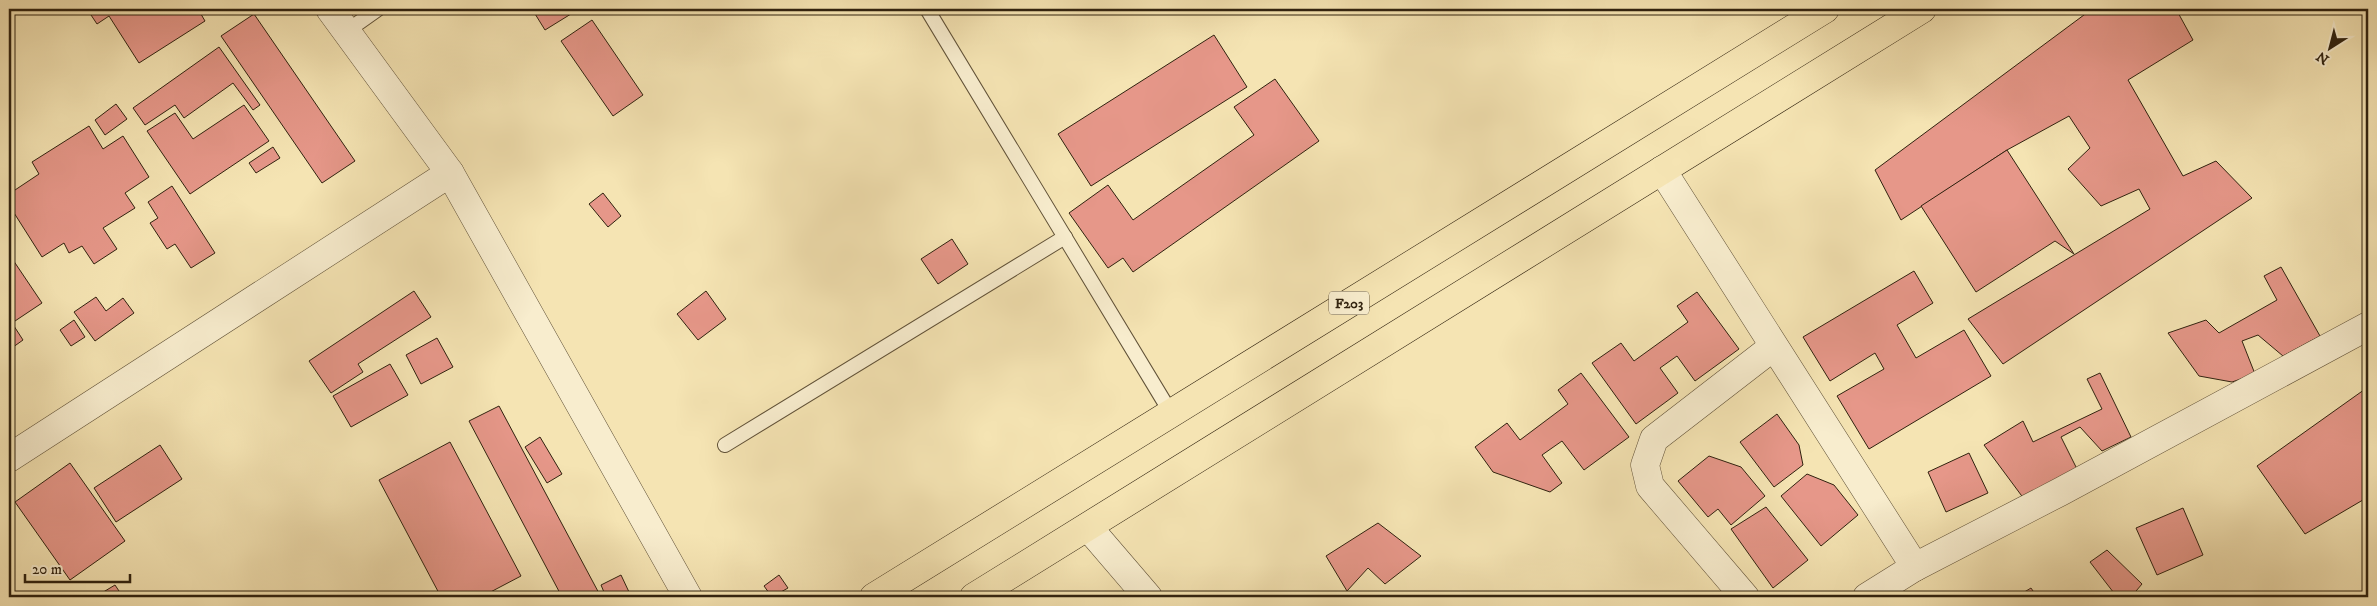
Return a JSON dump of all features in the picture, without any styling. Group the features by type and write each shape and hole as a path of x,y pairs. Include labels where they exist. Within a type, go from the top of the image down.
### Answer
{"main road":[{"name":"F203","path":"874,597 1825,9"},
{"path":"974,597 1922,9"}],"street":[{"path":"330,9 450,173 688,597"},
{"path":"1662,170 1773,347 1915,567"},
{"path":"9,458 450,173"},
{"path":"1867,597 1915,567 2060,492 2368,326"},
{"path":"1746,597 1650,486 1645,465 1654,439 1773,347"},
{"path":"1088,527 1148,597"}],"lane":[{"path":"347,31 378,9"},
{"path":"926,9 1171,413"},
{"path":"725,445 1065,237"}],"building":[{"path":"87,9 198,9 205,21 139,63 109,16 97,24"},
{"path":"532,9 579,9 545,30"},
{"path":"2092,9 2176,9 2193,40 2128,80 2183,176 2216,161 2252,198 2003,364 1968,319 2150,209 2139,189 2101,206 2068,169 2090,148 2069,116 2007,150 1901,220 1875,170"},
{"path":"254,14 355,161 322,183 221,36"},
{"path":"592,20 643,95 613,116 561,41"},
{"path":"1214,35 1247,87 1091,186 1058,134"},
{"path":"219,47 260,105 253,110 233,83 184,118 175,105 145,125 133,108"},
{"path":"1275,79 1319,141 1133,272 1123,258 1108,268 1069,213 1108,185 1133,220 1254,135 1234,107"},
{"path":"116,104 127,119 105,135 95,120"},
{"path":"244,105 269,141 190,194 147,131 175,113 193,139"},
{"path":"89,126 103,149 123,136 149,177 125,193 135,208 103,228 117,249 94,264 82,246 69,253 64,243 42,257 9,205 9,194 39,174 32,162"},
{"path":"273,147 280,158 256,173 249,163"},
{"path":"2007,150 2074,254 2055,241 1976,292 1921,206"},
{"path":"172,186 215,253 191,268 175,244 167,249 150,223 158,218 148,202"},
{"path":"603,193 621,216 608,227 589,204"},
{"path":"952,239 968,264 938,284 921,259"},
{"path":"9,254 42,303 12,323 23,340 9,350"},
{"path":"2281,267 2320,336 2283,356 2258,335 2242,341 2255,374 2232,382 2199,376 2168,333 2206,320 2219,333 2277,300 2264,276"},
{"path":"1914,271 1933,303 1897,325 1916,358 1964,330 1991,376 1869,449 1837,396 1884,369 1875,353 1830,381 1803,337"},
{"path":"414,291 431,317 358,364 363,372 331,393 309,361"},
{"path":"706,291 726,319 698,340 677,314"},
{"path":"1697,292 1739,349 1695,381 1677,356 1660,368 1678,393 1636,424 1592,363 1621,343 1634,361 1688,322 1677,306"},
{"path":"96,297 106,311 123,298 134,313 95,341 74,312"},
{"path":"74,320 85,337 71,346 60,330"},
{"path":"437,338 453,367 421,384 406,355"},
{"path":"390,364 408,395 351,427 333,396"},
{"path":"1581,373 1629,437 1584,470 1562,441 1542,455 1562,483 1550,492 1493,472 1475,447 1507,423 1520,440 1568,404 1558,390"},
{"path":"2100,373 2131,437 2102,451 2080,427 2061,437 2081,477 2027,503 1984,445 2023,421 2033,442 2102,409 2087,379"},
{"path":"2368,387 2368,497 2305,534 2257,466"},
{"path":"499,406 601,597 562,597 469,421"},
{"path":"1777,414 1799,445 1803,465 1774,487 1740,442"},
{"path":"540,437 562,474 547,483 525,447"},
{"path":"450,442 521,576 481,597 441,597 379,480"},
{"path":"160,445 182,479 116,522 94,488"},
{"path":"1969,453 1988,493 1946,512 1928,472"},
{"path":"1709,456 1741,467 1765,496 1731,525 1718,509 1708,517 1678,481"},
{"path":"70,463 125,541 70,580 15,502"},
{"path":"1807,474 1834,485 1858,515 1821,546 1781,496"},
{"path":"1766,507 1808,560 1773,588 1731,529"},
{"path":"2183,508 2203,555 2157,575 2136,528"},
{"path":"1378,523 1421,556 1385,584 1368,568 1347,591 1326,556"},
{"path":"2107,550 2142,584 2131,597 2117,597 2090,562"},
{"path":"621,575 629,592 618,597 606,597 601,585"},
{"path":"779,575 788,588 772,597 764,586"},
{"path":"115,585 123,597 95,597"},
{"path":"2031,588 2037,597 2016,597"}]}
